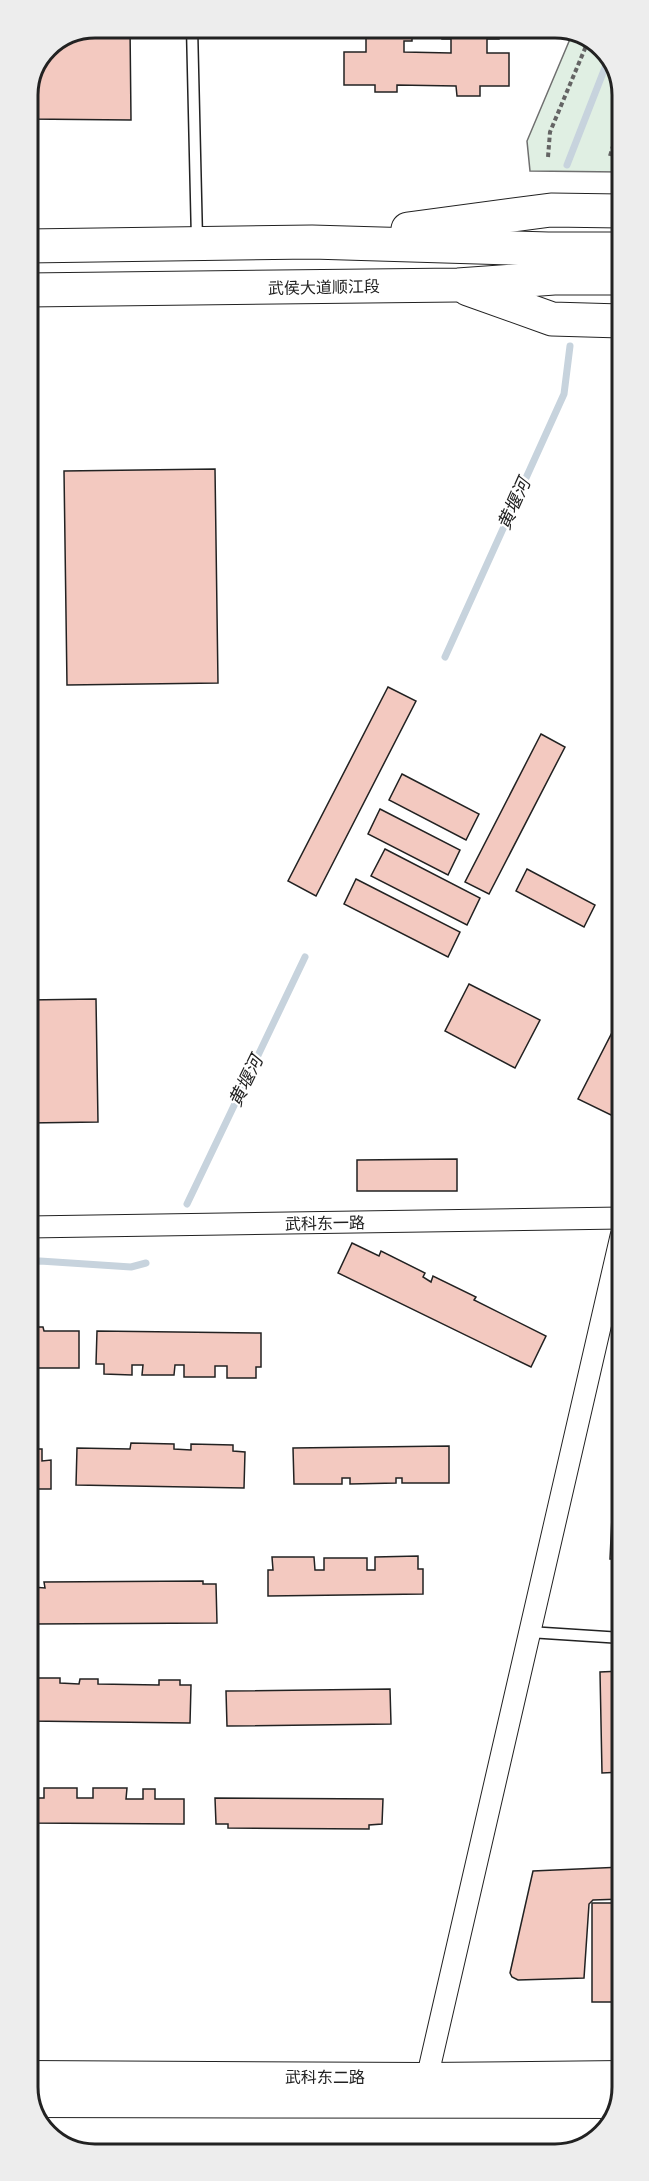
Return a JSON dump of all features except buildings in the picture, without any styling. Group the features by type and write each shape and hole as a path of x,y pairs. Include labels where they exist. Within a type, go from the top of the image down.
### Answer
{"main road":[{"path":"312,242 551,210 612,211"},
{"path":"38,246 312,242 612,249"},
{"name":"武侯大道顺江段","path":"38,290 458,285 554,278 612,279"},
{"path":"458,285 552,319 612,321"}],"street":[{"name":"武科东一路","path":"38,1227 612,1218"},
{"path":"424,2091 612,1275"},
{"name":"武科东二路","path":"38,2076 424,2091 609,2103"},
{"name":"武科东二路","path":"40,2102 424,2091 612,2077"}],"lane":[{"path":"192,38 197,244"},
{"path":"529,1632 612,1637"}],"path":[{"path":"548,157 550,132 586,47"},
{"path":"610,156 612,149"}],"green space":[{"path":"570,39 586,47 604,66 610,84 612,172 530,171 527,141"}],"waterway":[{"name":"黄堰河","path":"567,165 605,68"},
{"name":"黄堰河","path":"445,657 564,394 570,346"},
{"name":"黄堰河","path":"187,1204 305,957"},
{"name":"黄堰河","path":"38,1261 131,1267 146,1263"}]}
